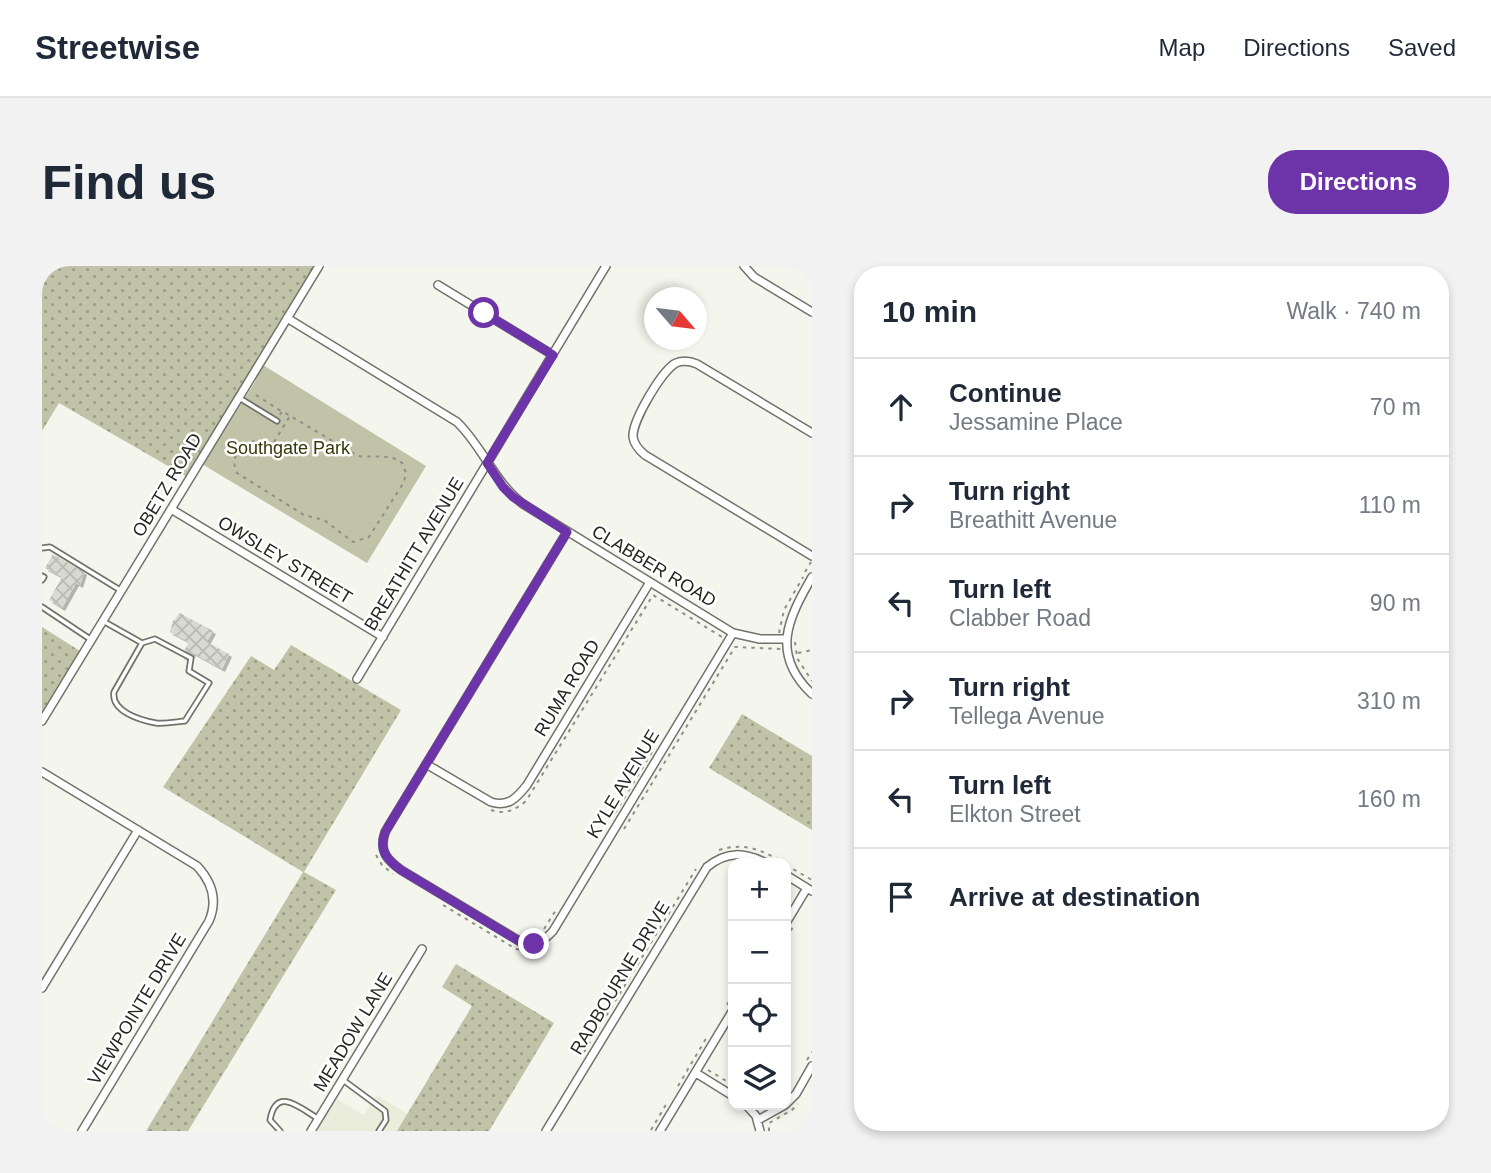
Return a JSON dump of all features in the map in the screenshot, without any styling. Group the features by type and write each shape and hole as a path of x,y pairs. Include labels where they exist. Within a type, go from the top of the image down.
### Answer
{"street":[{"name":"OBETZ ROAD","path":"42,721 319,266"},
{"name":"BREATHITT AVENUE","path":"357,679 606,266"},
{"path":"744,266 754,277 812,312"},
{"path":"438,285 553,355"},
{"name":"CLABBER ROAD","path":"287,318 447,414 468,433 503,487 513,497 567,532 733,633 760,639 786,639"},
{"path":"812,433 697,364 680,362 671,366 664,374 636,419 633,438 635,445 645,455 812,556"},
{"name":"OWSLEY STREET","path":"171,509 383,637"},
{"path":"379,852 385,832 567,532"},
{"path":"812,577 792,612 786,639 791,648 794,673 812,694"},
{"name":"RUMA ROAD","path":"426,764 491,802 506,804 518,797 650,582"},
{"name":"KYLE AVENUE","path":"379,852 401,870 517,940 534,944 545,939 553,931 733,633"},
{"path":"42,772 138,830 42,988"},
{"name":"VIEWPOINTE DRIVE","path":"82,1131 209,921 214,901 209,882 197,866 138,830"},
{"name":"RADBOURNE DRIVE","path":"546,1131 700,876 714,862 732,854 756,858"},
{"path":"787,921 810,886 791,877"},
{"name":"MEADOW LANE","path":"311,1131 422,949"},
{"path":"660,1131 699,1075 728,1012"},
{"path":"791,1100 812,1066"},
{"path":"699,1075 728,1093"},
{"path":"750,1110 758,1120 761,1131"},
{"path":"758,1120 777,1110"}],"lane":[{"path":"239,397 277,421"},
{"path":"42,548 50,547 122,591"},
{"path":"42,607 92,640"},
{"path":"103,621 142,643 155,639 191,658 189,671 209,683 185,721 157,723 116,706 113,700 114,692 142,643"},
{"path":"342,1080 385,1111 386,1120 379,1131"},
{"path":"280,1131 270,1120 271,1111 285,1101 292,1102 318,1119"}],"path":[{"path":"256,395 358,456 391,457 402,463 406,473 404,482 369,537 353,542 324,520 304,515 237,473 234,459 239,449 251,441 271,447"},
{"path":"277,421 282,411"},
{"path":"266,454 290,416"},
{"path":"488,810 506,812 526,801 653,595 722,637"},
{"path":"791,648 795,635"},
{"path":"624,829 735,647 791,648 812,681"},
{"path":"797,654 812,650"},
{"path":"614,814 655,746"},
{"path":"379,852 385,869 399,878"},
{"path":"791,869 810,886"},
{"path":"439,902 523,952 534,952 552,944"},
{"path":"542,931 558,906"},
{"path":"677,1087 708,1036"},
{"path":"699,1075 708,1070 728,1082"},
{"path":"650,1130 671,1098"}],"shaded area":[{"path":"377,1095 408,1114 397,1131 315,1131 335,1098 364,1115"}],"green space":[{"path":"42,266 314,266 187,477 59,403 42,431"},
{"name":"Southgate Park","path":"263,365 426,466 367,563 202,464 255,382"},
{"path":"42,627 80,651 42,713"},
{"path":"291,645 401,710 304,872 336,890 188,1131 146,1131 303,872 163,787 251,656 274,670"},
{"path":"742,714 812,756 812,830 709,768"},
{"path":"456,964 554,1023 489,1131 397,1131 472,1006 442,987"}],"building":[{"path":"53,554 84,572 80,585 76,583 62,608 49,600 62,577 45,568"},
{"path":"180,613 213,631 207,642 229,654 222,669 193,653 188,661 181,656 189,642 170,632 173,621"}],"route":[{"path":"484,313 553,355 487,463 513,497 567,532 385,832 382,850 389,862 401,870 517,940 534,944"}]}
